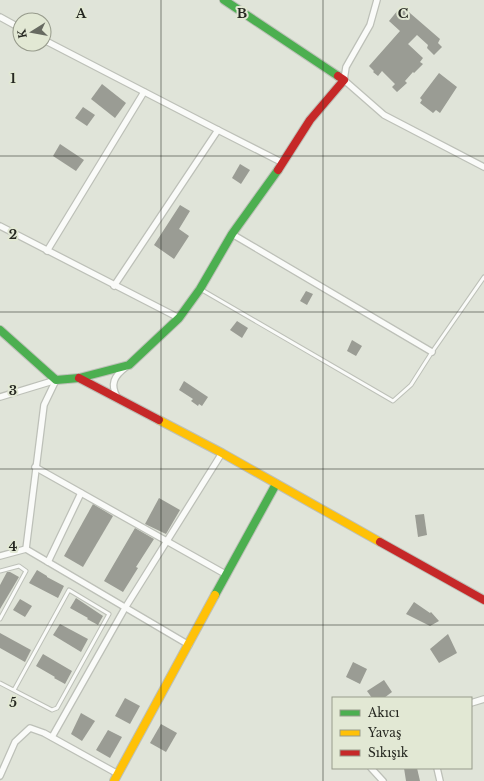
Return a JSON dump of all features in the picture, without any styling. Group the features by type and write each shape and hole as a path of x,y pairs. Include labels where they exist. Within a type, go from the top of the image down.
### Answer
{"street":[{"path":"224,0 344,80 384,115 484,166"},
{"path":"118,399 113,390 115,378 179,318 200,289 232,234 283,163 310,120 344,80 346,67 370,25 377,0"},
{"path":"0,17 12,24"},
{"path":"52,44 283,163"},
{"path":"47,251 144,92"},
{"path":"114,286 218,130"},
{"path":"0,226 114,286 179,318"},
{"path":"232,234 432,352"},
{"path":"0,330 56,380"},
{"path":"0,397 56,380 79,378 129,365"},
{"path":"79,378 222,453 484,600"},
{"path":"26,549 35,467 44,405 56,380"},
{"path":"52,737 125,608 222,453"},
{"path":"35,467 227,575"},
{"path":"0,776 15,742 30,728 52,737 116,778 276,484"},
{"path":"48,562 81,493"},
{"path":"0,556 26,549 189,645"},
{"path":"472,703 484,699"},
{"path":"372,769 383,781"},
{"path":"437,769 440,781"}],"lane":[{"path":"200,289 394,401 411,385 484,277"},
{"path":"0,572 19,566 26,571 0,619"},
{"path":"0,683 52,710 56,708 109,614 69,590 14,690"}],"building":[{"path":"403,7 440,39 438,43 442,47 434,55 427,48 428,45 417,35 408,44 423,58 420,62 423,64 414,73 413,72 405,81 407,83 397,92 392,87 395,84 382,71 378,76 369,66 400,31 389,21 398,10 400,12"},
{"path":"439,73 457,87 440,113 436,110 433,113 420,103 422,100 420,98"},
{"path":"102,84 126,103 115,118 91,99"},
{"path":"83,107 95,115 87,126 75,118"},
{"path":"60,144 84,160 76,171 53,156"},
{"path":"240,164 250,170 241,184 232,178"},
{"path":"180,205 190,211 179,229 189,236 174,259 154,245"},
{"path":"306,291 313,294 307,305 300,301"},
{"path":"237,321 248,328 242,338 230,330"},
{"path":"352,340 362,346 356,356 347,351"},
{"path":"184,381 208,397 202,406 199,404 198,406 191,401 193,399 179,390"},
{"path":"159,498 180,510 166,534 145,524"},
{"path":"93,504 113,516 83,567 64,556"},
{"path":"424,514 427,535 418,537 415,515"},
{"path":"135,528 154,539 136,567 138,568 123,592 104,581"},
{"path":"37,570 64,586 58,598 29,583"},
{"path":"7,572 19,577 0,609 0,585"},
{"path":"76,598 103,616 98,625 70,608"},
{"path":"20,599 32,606 25,617 13,610"},
{"path":"414,602 430,613 431,612 439,621 430,626 406,614"},
{"path":"60,624 88,639 81,652 53,635"},
{"path":"0,633 31,650 25,662 0,648"},
{"path":"448,634 457,653 439,663 430,649"},
{"path":"43,654 72,671 65,684 36,666"},
{"path":"353,662 367,669 360,684 346,677"},
{"path":"384,680 392,692 385,697 371,697 367,691"},
{"path":"125,698 140,706 130,724 115,716"},
{"path":"81,713 95,721 82,741 71,734"},
{"path":"161,724 177,733 166,752 150,743"},
{"path":"108,730 122,737 110,758 96,750"},
{"path":"404,769 417,769 420,781 406,781"}],"traffic: fast":[{"path":"224,0 338,76"},
{"path":"0,330 56,380 79,378 129,365 179,318 200,289 232,234 278,170"},
{"path":"215,595 276,484"}],"traffic: slow":[{"path":"159,420 222,453 380,542"},
{"path":"114,781 215,595"}],"traffic: jam":[{"path":"278,170 310,120 344,80 338,76"},
{"path":"79,378 159,420"},
{"path":"380,542 484,600"}]}
